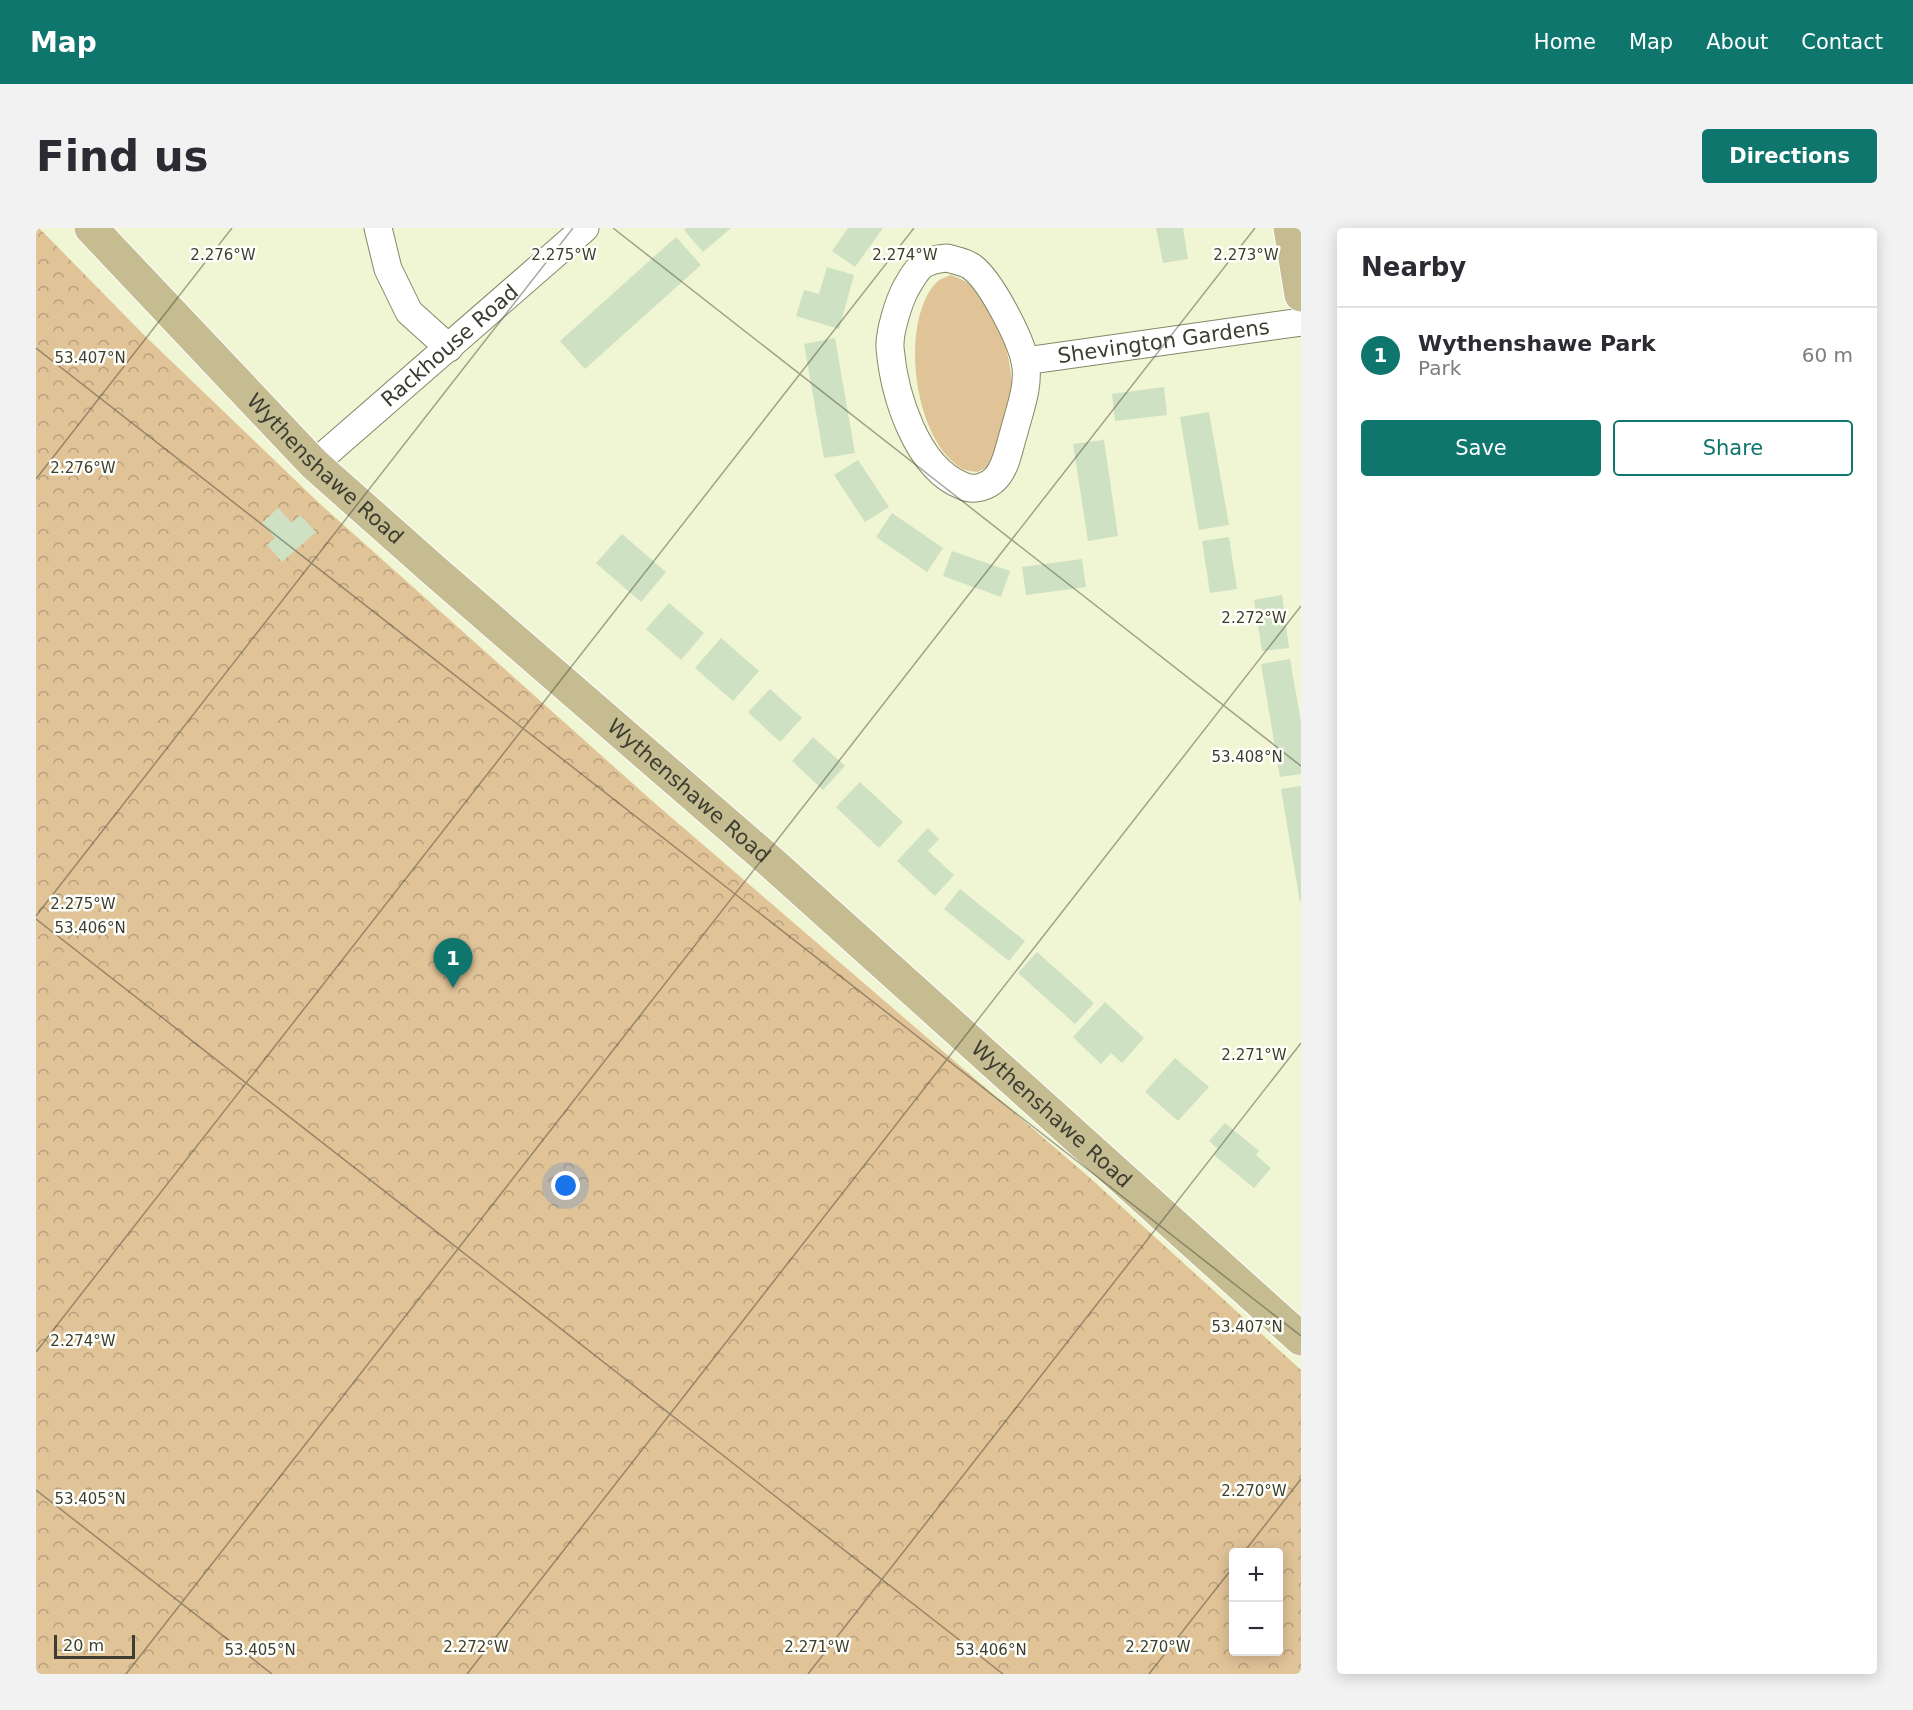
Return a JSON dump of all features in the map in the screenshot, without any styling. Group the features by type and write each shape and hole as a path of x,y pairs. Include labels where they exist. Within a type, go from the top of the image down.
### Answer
{"main road":[{"name":"Wythenshawe Road","path":"91,228 314,464 780,871 1301,1339"},
{"path":"1290,228 1301,295"}],"street":[{"path":"378,228 388,269 409,312 449,348"},
{"name":"Rackhouse Road","path":"314,464 585,228"},
{"path":"947,258 972,266 1006,314 1025,361 1025,388 1005,462 997,478 986,486 969,489 956,484 928,460 910,428 896,387 890,346 900,299 918,267 933,259 947,258"},
{"name":"Shevington Gardens","path":"1025,361 1301,322"}],"green space":[{"path":"36,228 39,228 145,336 319,503 650,799 1089,1177 1301,1370 1301,1674 36,1674"},
{"path":"951,275 974,287 985,298 997,319 1011,371 1012,395 1003,430 990,466 977,472 963,469 946,455 933,434 923,409 917,382 915,353 917,326 924,303 935,284"}],"building":[{"path":"686,228 731,228 703,252 684,230"},
{"path":"848,228 883,228 855,267 832,251"},
{"path":"1156,228 1183,228 1188,259 1163,263"},
{"path":"676,237 701,265 585,369 560,341"},
{"path":"827,267 854,275 839,329 796,316 804,290 819,294"},
{"path":"835,338 855,453 824,458 804,344"},
{"path":"1164,387 1167,415 1115,421 1112,394"},
{"path":"1209,412 1229,525 1199,530 1180,417"},
{"path":"1104,440 1118,536 1088,541 1073,444"},
{"path":"858,460 889,507 865,522 834,475"},
{"path":"278,508 292,523 300,515 316,532 282,562 267,545 275,538 262,523"},
{"path":"892,513 943,548 927,572 876,537"},
{"path":"622,534 666,572 641,602 596,563"},
{"path":"1229,537 1237,589 1210,593 1202,541"},
{"path":"952,551 1010,571 1001,597 943,576"},
{"path":"1082,559 1086,587 1026,595 1022,567"},
{"path":"1282,595 1289,648 1262,651 1254,600"},
{"path":"669,603 704,633 681,660 646,629"},
{"path":"721,638 759,671 733,701 695,668"},
{"path":"1290,659 1301,722 1301,774 1280,777 1261,664"},
{"path":"770,689 802,718 780,742 748,712"},
{"path":"813,737 845,766 823,790 792,761"},
{"path":"860,782 903,822 879,848 836,807"},
{"path":"1301,786 1301,902 1300,902 1281,789"},
{"path":"928,828 939,839 928,851 954,875 935,896 897,861"},
{"path":"960,889 1025,941 1009,961 944,909"},
{"path":"1037,952 1094,1003 1075,1024 1018,973"},
{"path":"1105,1002 1144,1038 1122,1063 1111,1053 1101,1064 1073,1037"},
{"path":"1175,1058 1209,1087 1178,1121 1145,1092"},
{"path":"1225,1123 1259,1151 1256,1155 1271,1168 1254,1188 1214,1155 1218,1149 1209,1141"}],"place":[{"name":"Wythenshawe Park","path":"453,988"}]}
